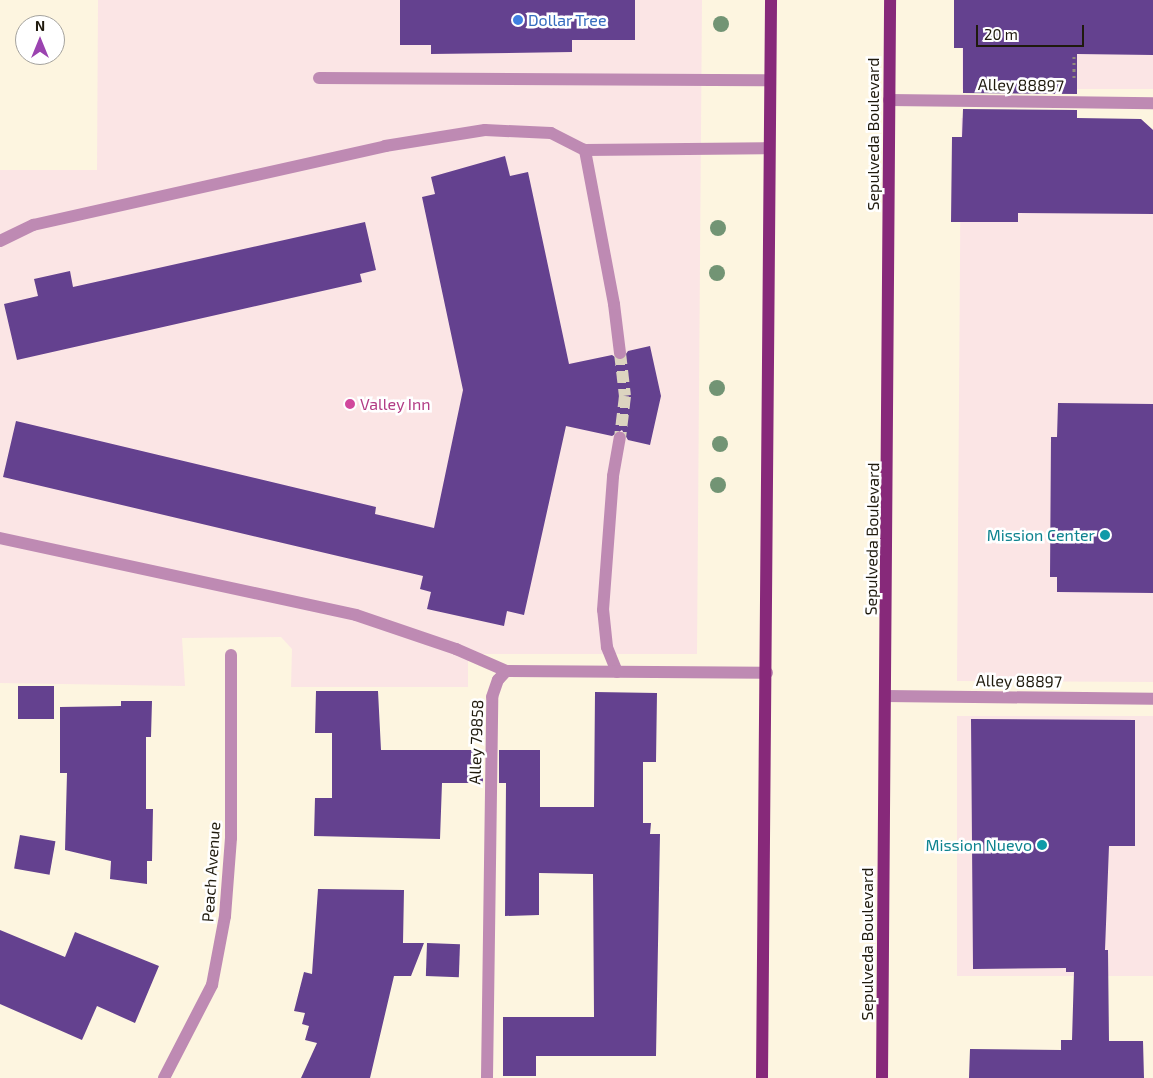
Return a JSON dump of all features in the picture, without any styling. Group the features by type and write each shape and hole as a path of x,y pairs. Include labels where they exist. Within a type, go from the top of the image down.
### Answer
{"main road":[{"path":"762,1078 767,673 770,0"},
{"name":"Sepulveda Boulevard","path":"882,1078 890,0"}],"street":[{"path":"319,78 770,80"},
{"name":"Alley 88897","path":"889,100 1153,103"},
{"path":"0,241 33,224 394,144 485,130 551,133 585,150 769,148"},
{"path":"585,150 614,304 620,353"},
{"path":"617,672 607,647 603,610 613,476 620,438"},
{"path":"0,538 356,615 456,649 506,671 767,673"},
{"name":"Peach Avenue","path":"164,1078 212,985 225,916 231,838 231,655"},
{"name":"Alley 79858","path":"487,1078 492,697 498,680 506,671"},
{"name":"Alley 88897","path":"886,696 1153,699"}],"path":[{"path":"1074,54 1074,83"}],"shaded area":[{"name":"Valley Inn","path":"98,0 702,0 697,654 468,654 468,687 291,687 292,649 281,637 182,638 185,686 0,683 0,170 97,170"},
{"path":"962,0 1153,0 1153,89 962,89"},
{"path":"961,118 1141,119 1153,130 1153,682 957,681"},
{"name":"Mission Nuevo","path":"957,716 1153,716 1153,976 957,976"}],"building":[{"name":"Dollar Tree","path":"400,0 635,0 635,40 572,40 572,52 431,54 431,45 400,45"},
{"path":"954,0 1153,0 1153,55 1077,54 1077,94 963,93 963,48 954,48"},
{"path":"963,109 1077,110 1077,118 1141,119 1153,130 1153,214 1018,213 1018,222 951,222 952,137 962,137"},
{"path":"505,156 510,176 528,172 569,364 612,355 621,361 628,351 650,346 661,396 650,445 628,440 622,430 612,436 566,426 524,615 507,611 504,626 427,609 431,592 420,589 423,576 3,477 16,421 376,507 375,514 434,528 463,390 422,197 435,194 431,177"},
{"path":"365,222 376,270 360,274 362,282 17,360 4,304 38,296 34,279 70,271 73,287"},
{"name":"Mission Center","path":"1058,403 1153,404 1153,593 1057,592 1057,577 1050,577 1051,437 1057,437"},
{"path":"18,686 54,686 54,719 18,719"},
{"path":"316,691 378,691 381,750 483,750 483,783 442,783 440,839 314,836 315,798 332,798 332,733 315,733"},
{"path":"595,692 657,693 656,762 643,762 643,823 651,823 650,834 660,834 656,1056 536,1056 536,1076 503,1076 503,1017 594,1017 593,874 539,873 539,915 505,916 506,783 499,783 499,750 540,750 540,807 594,807"},
{"path":"121,701 152,701 151,737 146,737 146,809 153,809 152,861 147,861 147,884 110,879 111,861 65,850 67,773 60,773 60,707 121,706"},
{"name":"Mission Nuevo","path":"971,719 1135,720 1135,846 1109,846 1105,950 1108,950 1109,1041 1143,1041 1144,1078 969,1078 970,1049 1061,1050 1061,1040 1072,1040 1074,972 1066,972 1066,968 973,969"},
{"path":"20,835 55,841 50,875 14,868"},
{"path":"318,889 404,890 403,943 424,943 411,976 394,976 370,1078 301,1078 317,1043 305,1040 309,1026 302,1024 305,1013 294,1011 304,972 312,974"},
{"path":"0,930 65,957 75,932 159,966 135,1023 97,1006 82,1040 0,1004"},
{"path":"427,943 460,944 459,977 426,976"}],"tunnel":[{"path":"620,353 625,396 620,438"}],"place":[{"name":"Dollar Tree","path":"518,20"},
{"name":"Valley Inn","path":"350,404"},
{"name":"Mission Center","path":"1105,535"},
{"name":"Mission Nuevo","path":"1042,845"}]}
